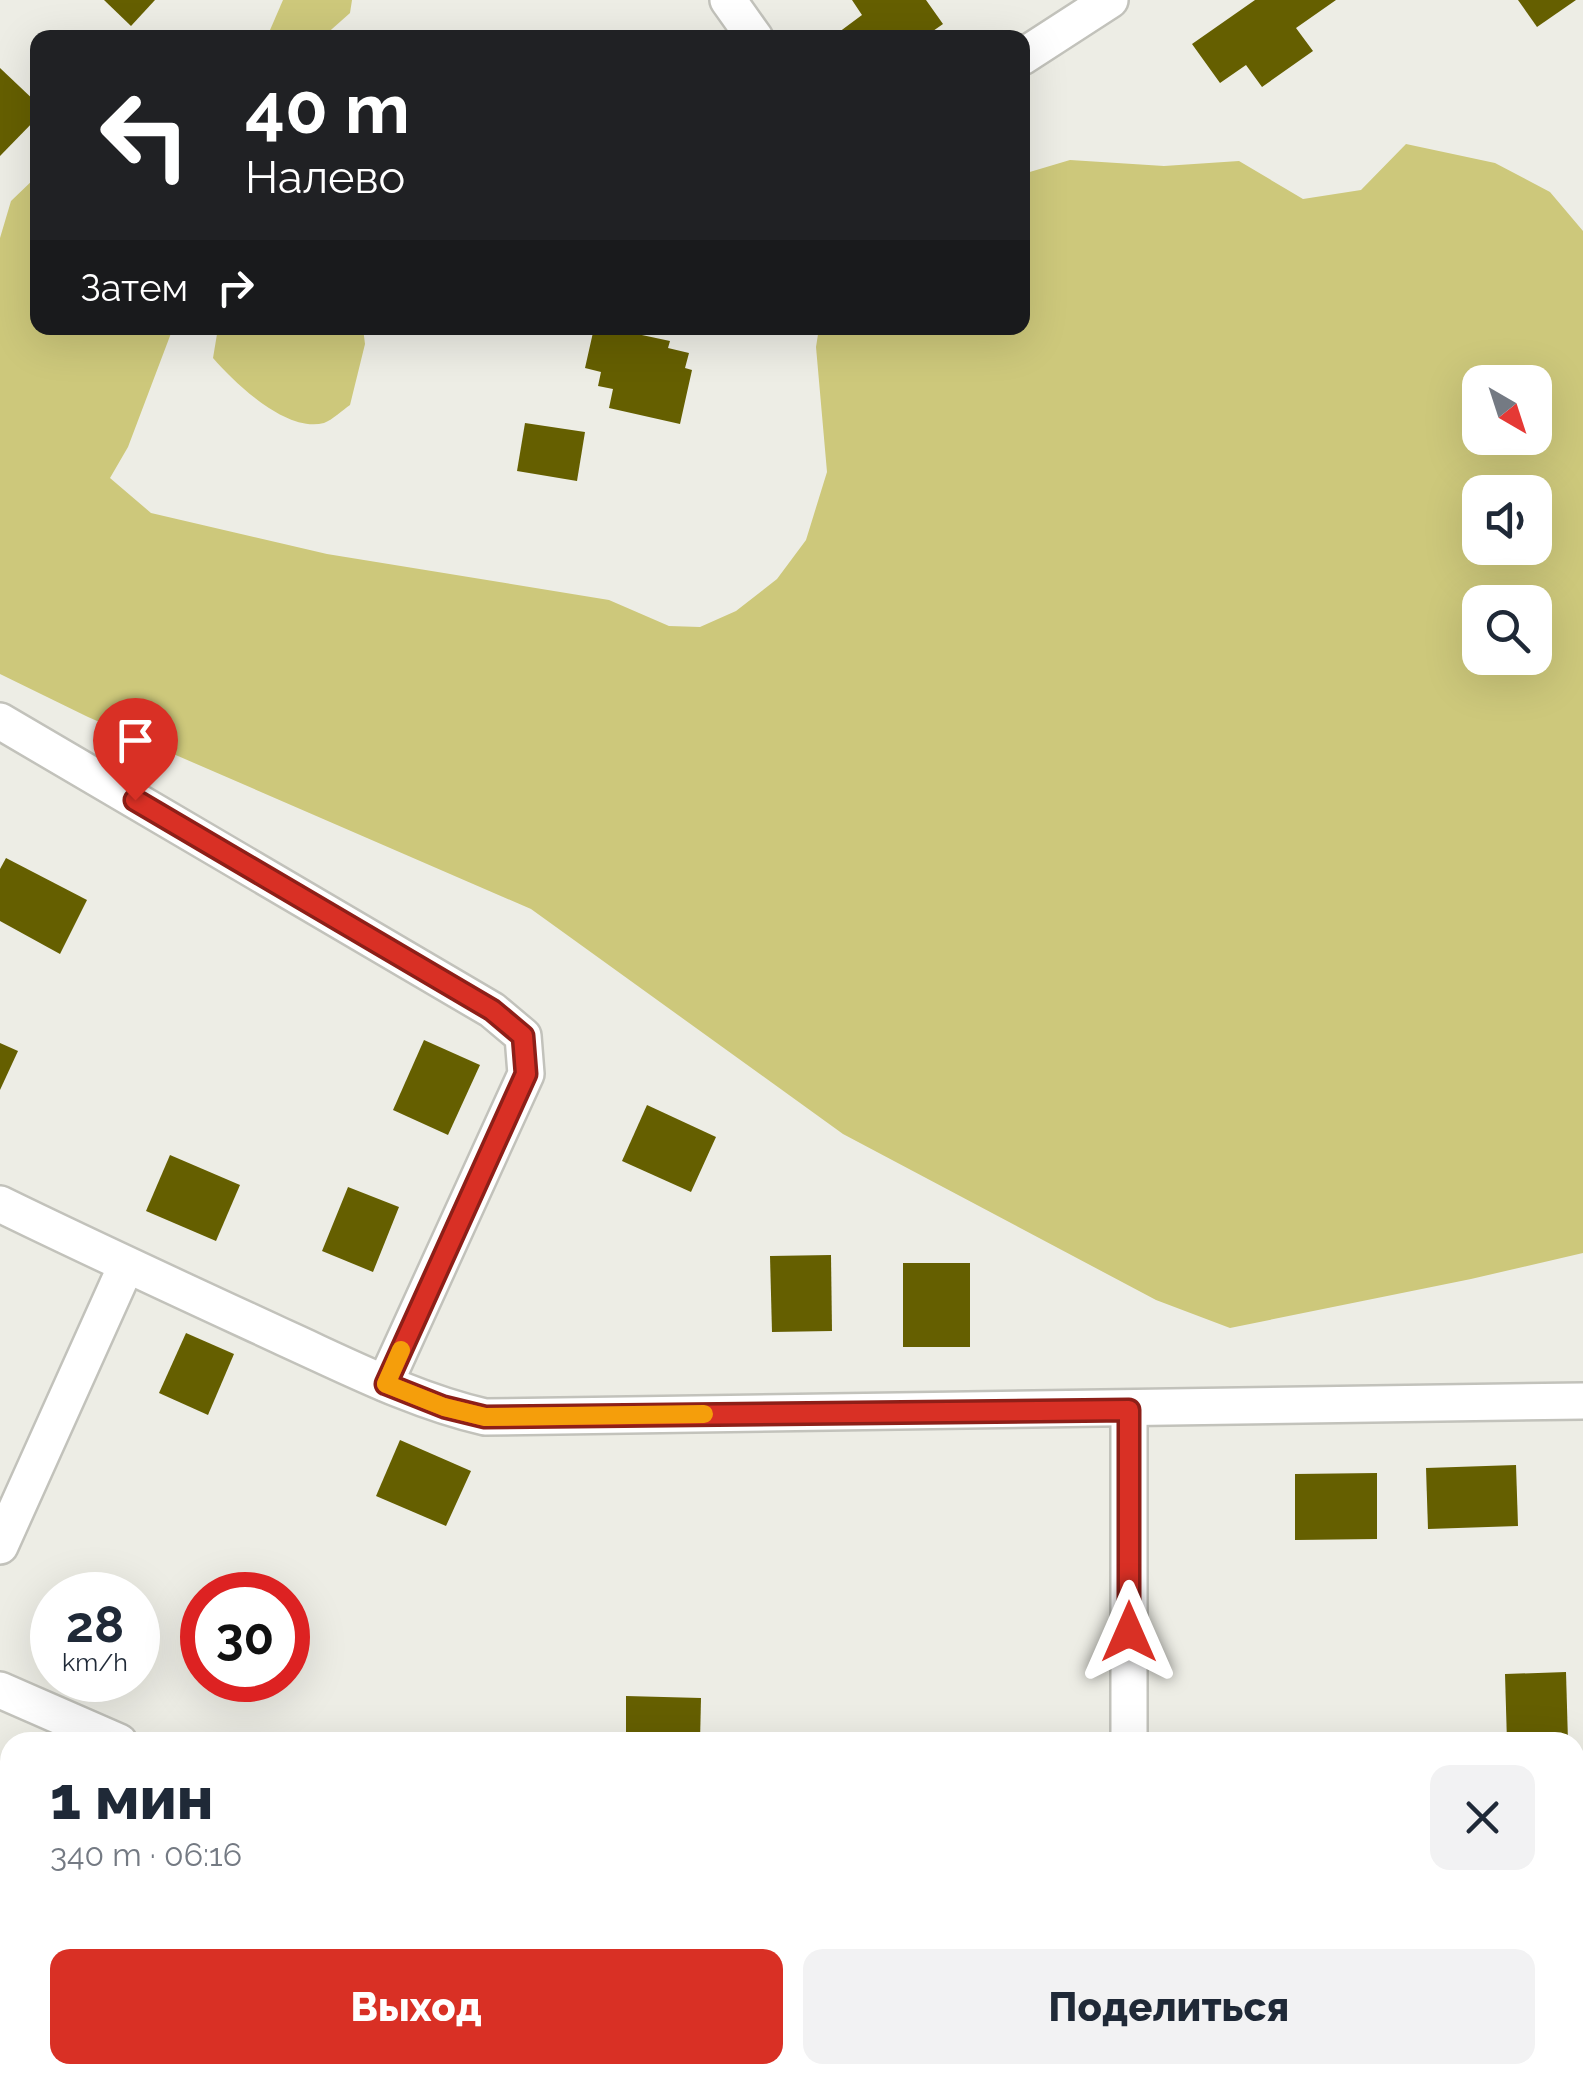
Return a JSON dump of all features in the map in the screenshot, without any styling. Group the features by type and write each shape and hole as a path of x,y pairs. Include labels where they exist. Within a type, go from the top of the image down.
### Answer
{"street":[{"path":"728,0 749,30"},
{"path":"1030,52 1110,0"},
{"path":"0,721 492,1010 523,1036 526,1074 386,1384"},
{"path":"0,1204 386,1384 444,1407 485,1417 1583,1401"},
{"path":"0,1546 126,1266"},
{"path":"1129,1410 1129,1732"},
{"path":"0,1690 96,1732"}],"shaded area":[{"path":"283,0 352,0 350,13 331,30 270,30"},
{"path":"1406,144 1495,163 1550,192 1583,231 1583,1253 1230,1328 1156,1300 843,1134 531,909 88,717 0,674 0,238 11,201 30,183 30,335 170,335 128,447 110,478 151,513 327,554 609,600 669,626 700,627 736,611 777,579 806,540 827,472 818,335 1030,335 1030,172 1070,160 1164,166 1239,161 1303,199 1361,190"},
{"path":"217,335 364,335 365,344 350,405 324,423 294,421 278,413 248,392 213,358"}],"building":[{"path":"104,0 155,0 131,26"},
{"path":"852,0 926,0 943,24 934,30 842,30 862,15"},
{"path":"1255,0 1336,0 1296,28 1313,51 1262,87 1246,65 1220,83 1192,44"},
{"path":"1518,0 1576,0 1537,27"},
{"path":"0,68 30,96 30,125 0,156"},
{"path":"592,335 642,335 670,341 668,348 689,353 685,368 692,370 680,424 609,408 613,389 598,386 601,372 585,368"},
{"path":"525,423 585,432 577,481 517,471"},
{"path":"6,858 87,900 60,954 0,921 0,869"},
{"path":"424,1040 480,1065 448,1135 393,1110"},
{"path":"0,1043 18,1051 0,1090"},
{"path":"647,1105 716,1137 691,1192 622,1161"},
{"path":"170,1155 240,1185 216,1241 146,1211"},
{"path":"348,1187 399,1207 373,1272 322,1251"},
{"path":"831,1255 832,1331 772,1332 770,1256"},
{"path":"903,1263 970,1263 970,1347 903,1347"},
{"path":"186,1333 234,1354 208,1415 159,1393"},
{"path":"400,1440 471,1471 446,1526 376,1496"},
{"path":"1516,1465 1518,1526 1428,1529 1426,1468"},
{"path":"1377,1473 1377,1539 1295,1540 1295,1474"},
{"path":"1566,1672 1568,1732 1507,1732 1505,1674"},
{"path":"626,1696 701,1698 700,1732 626,1732"}],"slow traffic":[{"path":"401,1350 386,1384 444,1407 485,1417 704,1414"}],"route":[{"path":"135,800 492,1010 523,1036 526,1074 386,1384 444,1407 485,1417 1129,1410 1129,1632"}]}
